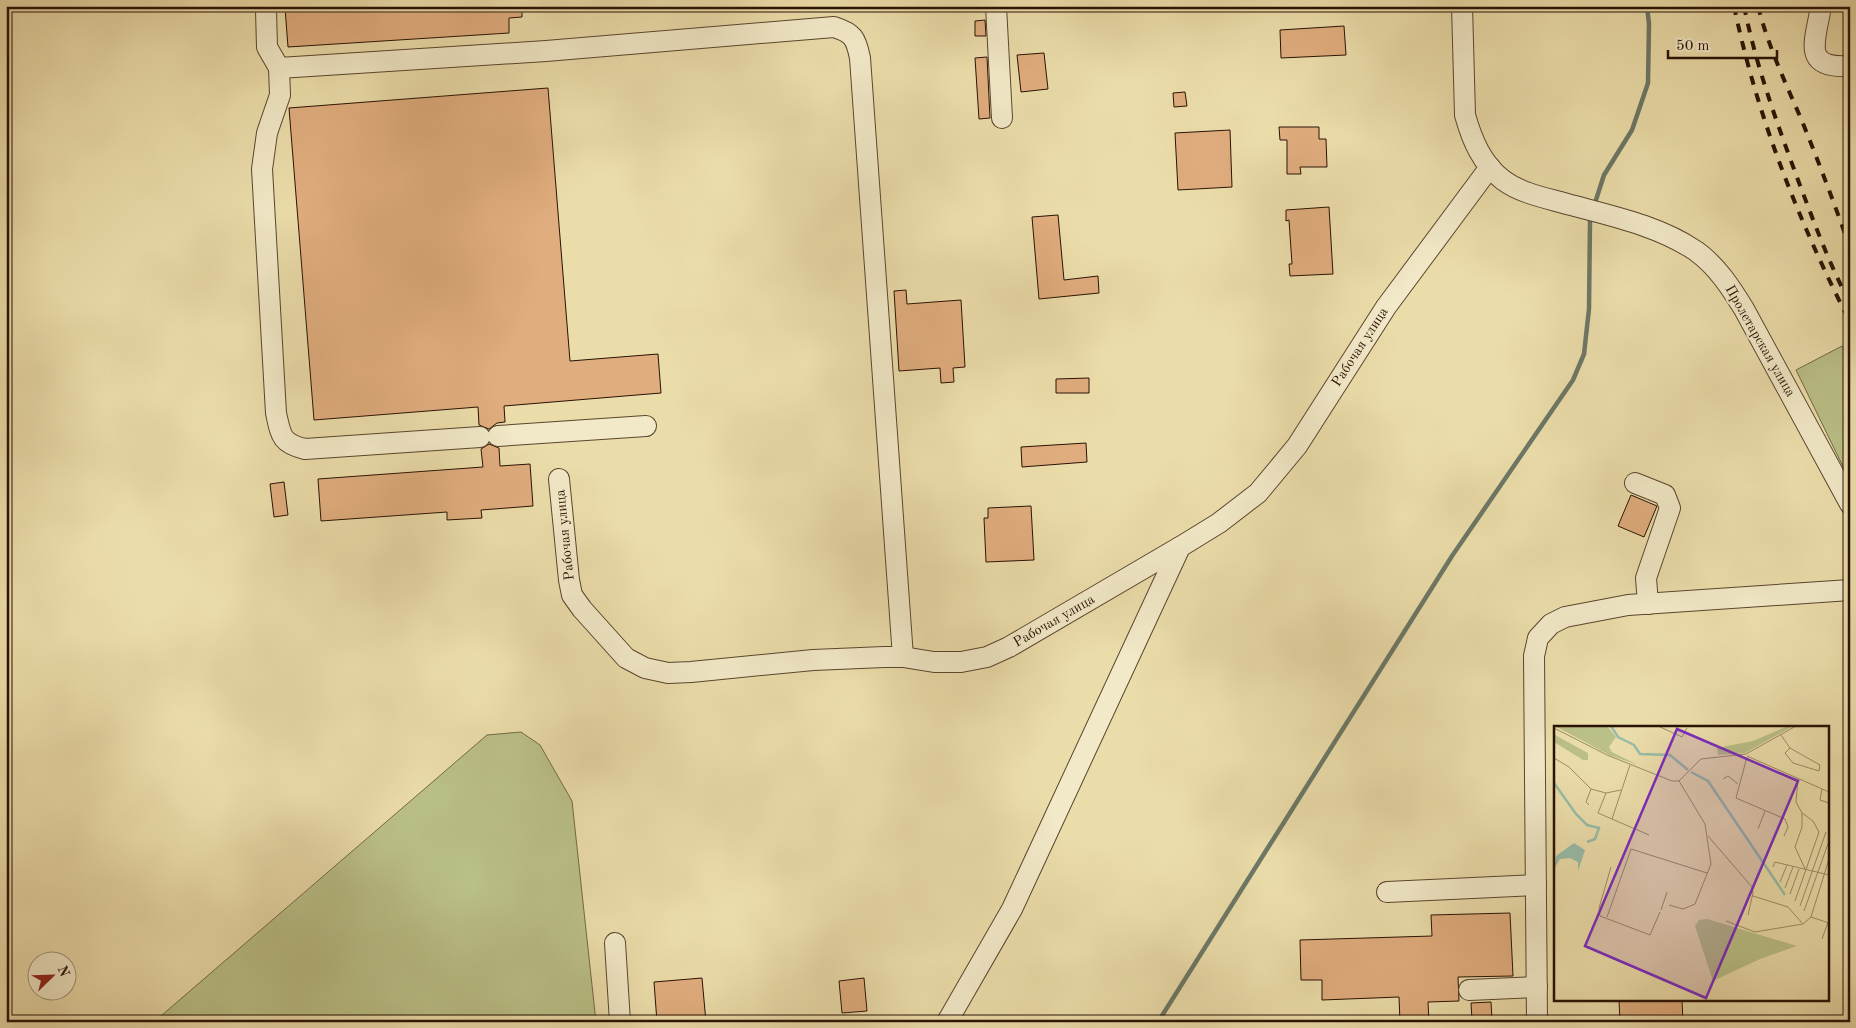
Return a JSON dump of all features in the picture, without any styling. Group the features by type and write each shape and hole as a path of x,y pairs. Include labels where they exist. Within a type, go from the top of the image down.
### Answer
{"street":[{"path":"268,6 266,10 267,47 280,68 280,95 267,133 262,169 276,413 280,432 290,445 305,449 646,426"},
{"path":"996,6 1002,118"},
{"name":"Пролетарская улица","path":"1462,6 1465,115 1470,133 1478,150 1490,167 1504,181 1526,192 1659,232 1697,252 1713,265 1730,286 1744,310 1850,504"},
{"path":"1821,6 1814,47 1818,59 1824,65 1835,67 1850,66"},
{"path":"280,68 546,51 834,27 848,31 857,42 860,58 903,657"},
{"name":"Рабочая улица","path":"559,479 568,580 572,595 582,609 626,658 645,668 668,673 814,660 903,657 934,662 961,662 987,657 1032,634 1180,547 1219,523 1258,493 1297,446 1386,307 1490,167"},
{"path":"1635,483 1666,495 1670,508 1646,578 1648,604"},
{"path":"947,1022 1012,909 1180,547"},
{"path":"1537,1022 1534,656 1538,638 1551,624 1565,617 1628,605 1850,590"},
{"path":"1387,892 1536,885"},
{"path":"615,943 620,1022"},
{"path":"1469,990 1537,987"}],"green space":[{"path":"1842,346 1850,360 1850,481 1796,370"},
{"path":"521,732 540,745 572,801 596,1022 154,1022 487,735"}],"building":[{"path":"323,6 522,6 522,17 509,18 509,33 288,47 285,8"},
{"path":"985,20 986,36 975,36 975,21"},
{"path":"1344,26 1346,55 1281,58 1280,30"},
{"path":"1044,53 1048,89 1021,92 1017,55"},
{"path":"987,57 990,118 979,119 975,58"},
{"path":"548,88 570,361 658,354 661,393 504,406 505,422 497,423 489,429 479,425 478,407 314,420 289,108"},
{"path":"1185,92 1187,106 1174,107 1173,93"},
{"path":"1279,127 1319,127 1319,139 1326,139 1327,167 1300,167 1301,174 1287,174 1287,140 1280,140"},
{"path":"1230,130 1232,187 1178,190 1175,133"},
{"path":"1329,207 1333,274 1290,276 1289,264 1292,264 1289,220 1286,221 1286,210"},
{"path":"1058,215 1064,280 1098,276 1099,293 1039,299 1032,217"},
{"path":"906,290 907,304 961,300 965,367 953,368 954,382 941,383 940,368 899,371 894,291"},
{"path":"1089,378 1089,393 1056,393 1056,379"},
{"path":"1086,443 1087,462 1022,467 1021,447"},
{"path":"489,444 499,448 500,466 530,464 533,506 481,510 482,518 447,520 447,512 321,521 318,479 483,467 481,449"},
{"path":"284,482 288,515 274,517 270,484"},
{"path":"1631,495 1657,506 1644,537 1618,526"},
{"path":"1031,506 1034,560 986,562 984,518 988,518 988,508"},
{"path":"1510,913 1513,976 1458,977 1459,1001 1428,1002 1429,1022 1400,1022 1399,997 1322,1000 1322,980 1301,980 1300,940 1432,936 1431,915"},
{"path":"702,978 706,1022 657,1022 654,982"},
{"path":"864,978 867,1011 842,1013 839,981"},
{"path":"1619,1000 1682,1000 1683,1022 1620,1022"},
{"path":"1491,1002 1492,1019 1472,1020 1471,1003"}],"waterway":[{"path":"1594,206 1604,175 1632,130 1648,83 1649,24 1647,6"},
{"path":"1158,1022 1452,556 1573,380 1584,354 1589,309 1591,216"}],"railway":[{"path":"1734,6 1743,47 1781,168 1831,284 1850,322"},
{"path":"1744,6 1761,72 1782,137 1822,243 1850,303"},
{"path":"1758,6 1772,50 1815,153 1850,248"}]}
